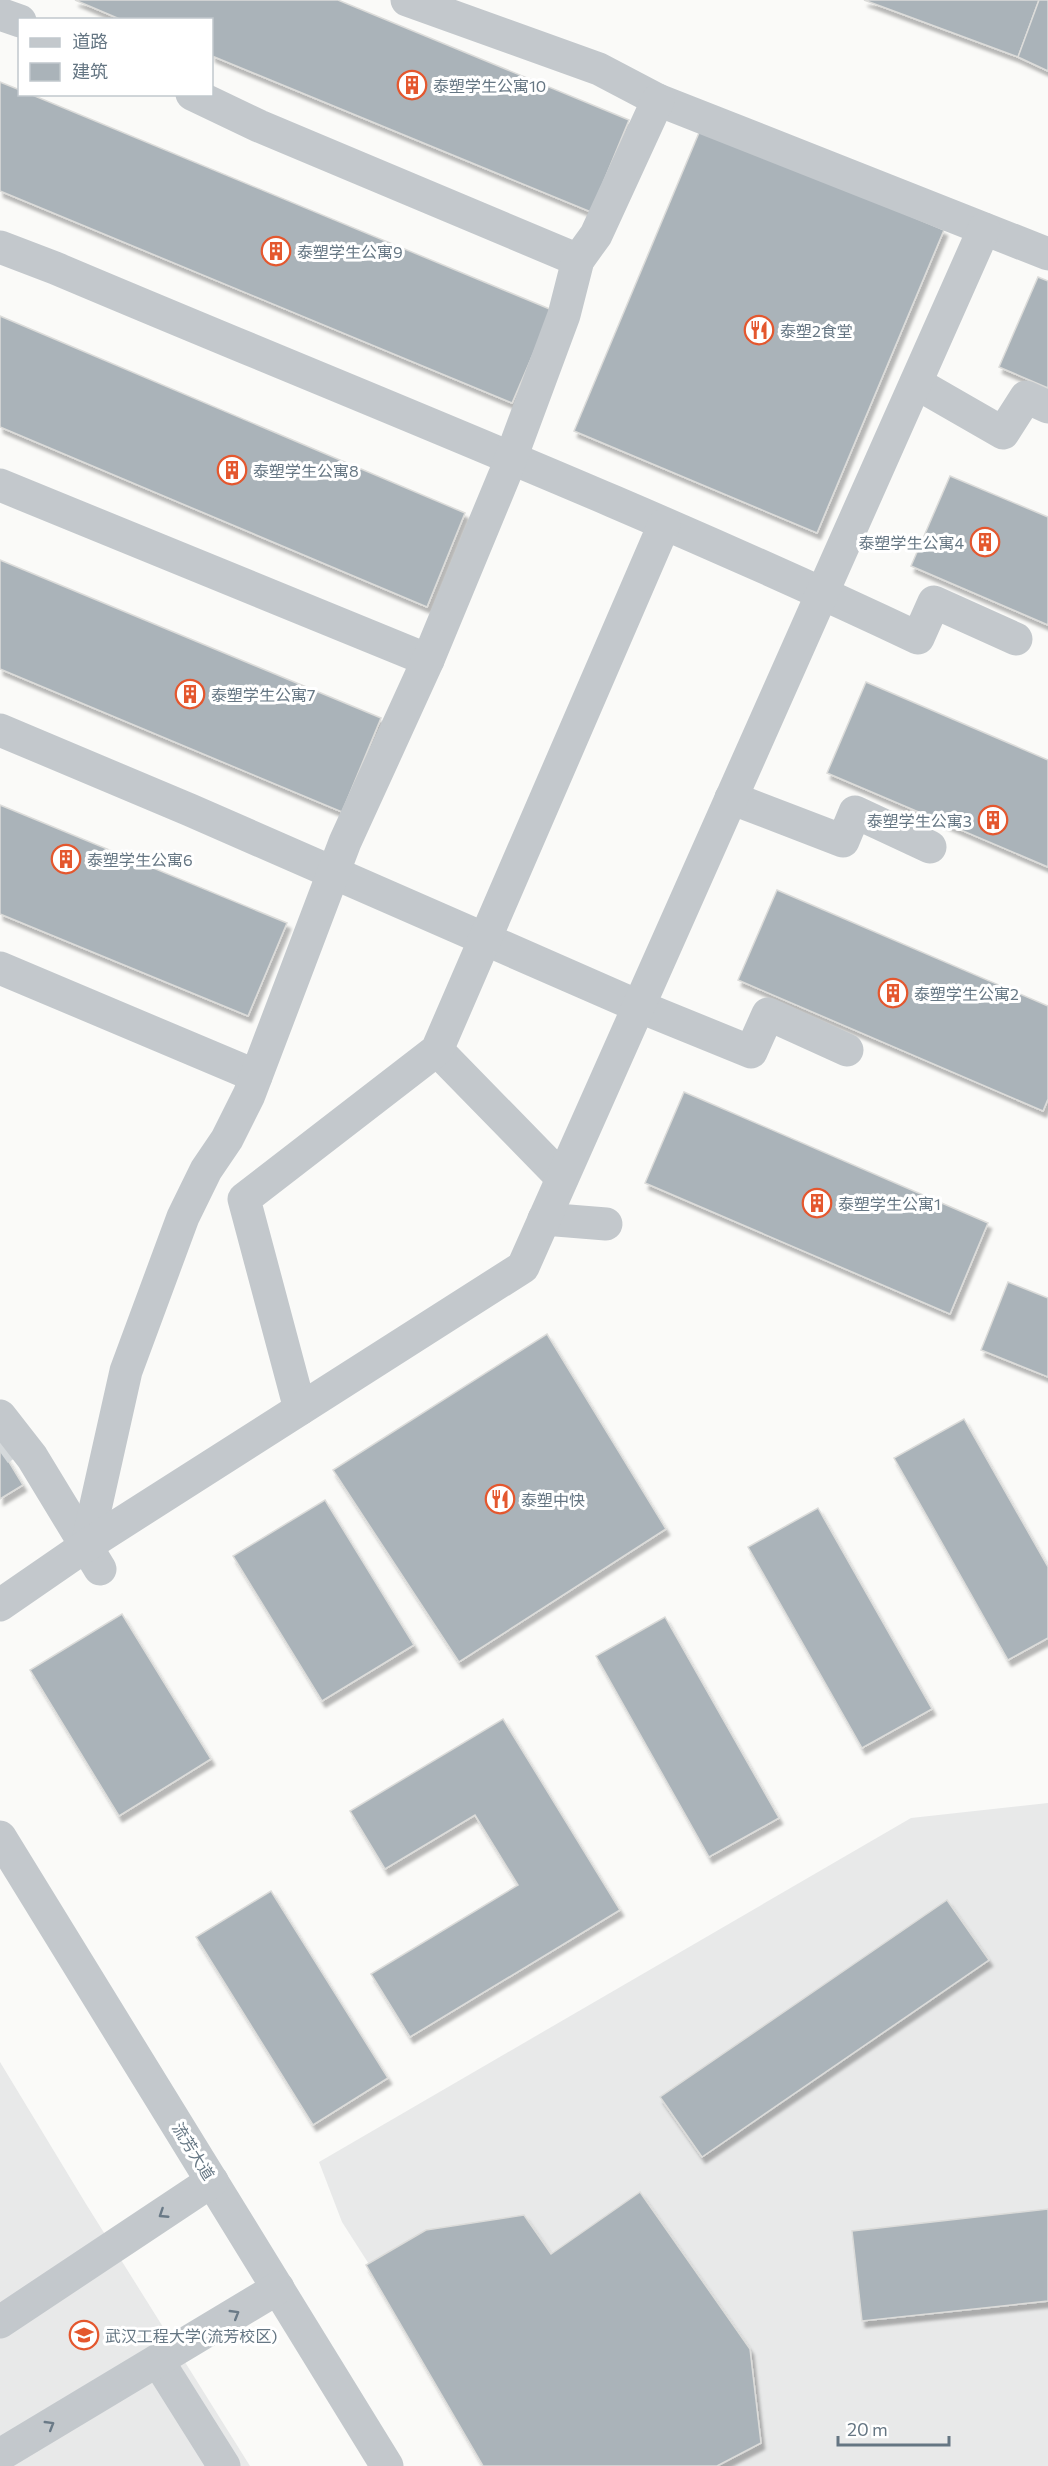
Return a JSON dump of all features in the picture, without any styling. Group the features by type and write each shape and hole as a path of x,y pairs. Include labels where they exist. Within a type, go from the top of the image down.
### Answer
{"street":[{"path":"407,0 599,69 658,100 1048,254"},
{"path":"0,14 18,20"},
{"path":"196,96 259,126 578,260"},
{"path":"93,1557 130,1361 183,1217 206,1170 227,1139 256,1076 345,842 428,660 511,458 564,315 578,260 596,235 658,100"},
{"path":"0,1605 93,1557 300,1409 523,1267 984,229"},
{"path":"0,247 511,458 822,593 918,638 934,602 1016,639"},
{"path":"915,383 1004,433 1026,397 1048,407"},
{"path":"0,485 428,660"},
{"path":"300,1409 244,1199 437,1050 664,525"},
{"path":"0,730 638,1006 751,1052 768,1014 847,1050"},
{"path":"730,798 843,841 855,812 930,847"},
{"path":"0,968 256,1076"},
{"path":"437,1050 562,1178"},
{"path":"544,1219 606,1224"},
{"path":"0,1416 32,1457 93,1557"},
{"name":"流芳大道","path":"0,1837 387,2466"},
{"path":"0,2322 212,2181"},
{"path":"14,2456 158,2361 278,2288"},
{"path":"158,2361 224,2466"}],"shaded area":[{"path":"1048,1803 1048,2466 498,2466 342,2222 319,2162 911,1818"},
{"name":"武汉工程大学(流芳校区)","path":"0,2062 86,2204 250,2466 0,2466"}],"building":[{"name":"泰塑学生公寓10","path":"75,0 338,0 629,120 591,212 213,56 213,18 117,18"},
{"path":"864,0 1039,0 1018,57"},
{"path":"1039,0 1048,0 1048,71 1018,57"},
{"name":"泰塑学生公寓9","path":"0,82 18,89 18,96 35,96 552,310 512,403 0,191"},
{"name":"泰塑2食堂","path":"701,128 944,230 817,533 574,431"},
{"path":"1038,277 1048,281 1048,388 999,367"},
{"name":"泰塑学生公寓8","path":"0,316 465,513 427,607 0,427"},
{"name":"泰塑学生公寓4","path":"950,476 1048,517 1048,625 911,566"},
{"name":"泰塑学生公寓7","path":"0,560 381,718 342,812 0,669"},
{"name":"泰塑学生公寓3","path":"866,682 1048,760 1048,867 827,773"},
{"name":"泰塑学生公寓6","path":"0,805 287,923 248,1016 0,914"},
{"name":"泰塑学生公寓2","path":"777,890 1048,1006 1048,1099 1043,1111 738,980"},
{"name":"泰塑学生公寓1","path":"684,1092 988,1223 950,1314 645,1183"},
{"path":"1008,1282 1048,1298 1048,1377 981,1350"},
{"name":"泰塑中快","path":"547,1334 666,1529 459,1662 333,1470"},
{"path":"964,1419 1048,1567 1048,1638 1008,1660 894,1458"},
{"path":"0,1447 23,1485 0,1499"},
{"path":"325,1500 414,1645 322,1701 233,1556"},
{"path":"818,1508 932,1709 862,1748 748,1547"},
{"path":"122,1614 211,1759 119,1816 30,1670"},
{"path":"665,1617 779,1818 709,1857 596,1656"},
{"path":"503,1719 620,1910 410,2037 371,1974 518,1885 475,1815 385,1869 350,1811"},
{"path":"271,1891 388,2078 313,2125 196,1937"},
{"path":"947,1900 989,1960 702,2157 660,2097"},
{"path":"640,2192 750,2349 761,2443 717,2466 483,2466 366,2265 426,2230 524,2215 551,2254"},
{"path":"1048,2209 1048,2301 862,2321 852,2231"}],"tunnel":[{"path":"0,1452 18,1439"}],"place":[{"name":"泰塑学生公寓10","path":"412,85"},
{"name":"泰塑学生公寓9","path":"276,251"},
{"name":"泰塑2食堂","path":"759,330"},
{"name":"泰塑学生公寓8","path":"232,470"},
{"name":"泰塑学生公寓4","path":"985,542"},
{"name":"泰塑学生公寓7","path":"190,694"},
{"name":"泰塑学生公寓3","path":"993,820"},
{"name":"泰塑学生公寓6","path":"66,859"},
{"name":"泰塑学生公寓2","path":"893,993"},
{"name":"泰塑学生公寓1","path":"817,1203"},
{"name":"泰塑中快","path":"500,1499"},
{"name":"武汉工程大学(流芳校区)","path":"84,2335"}]}
